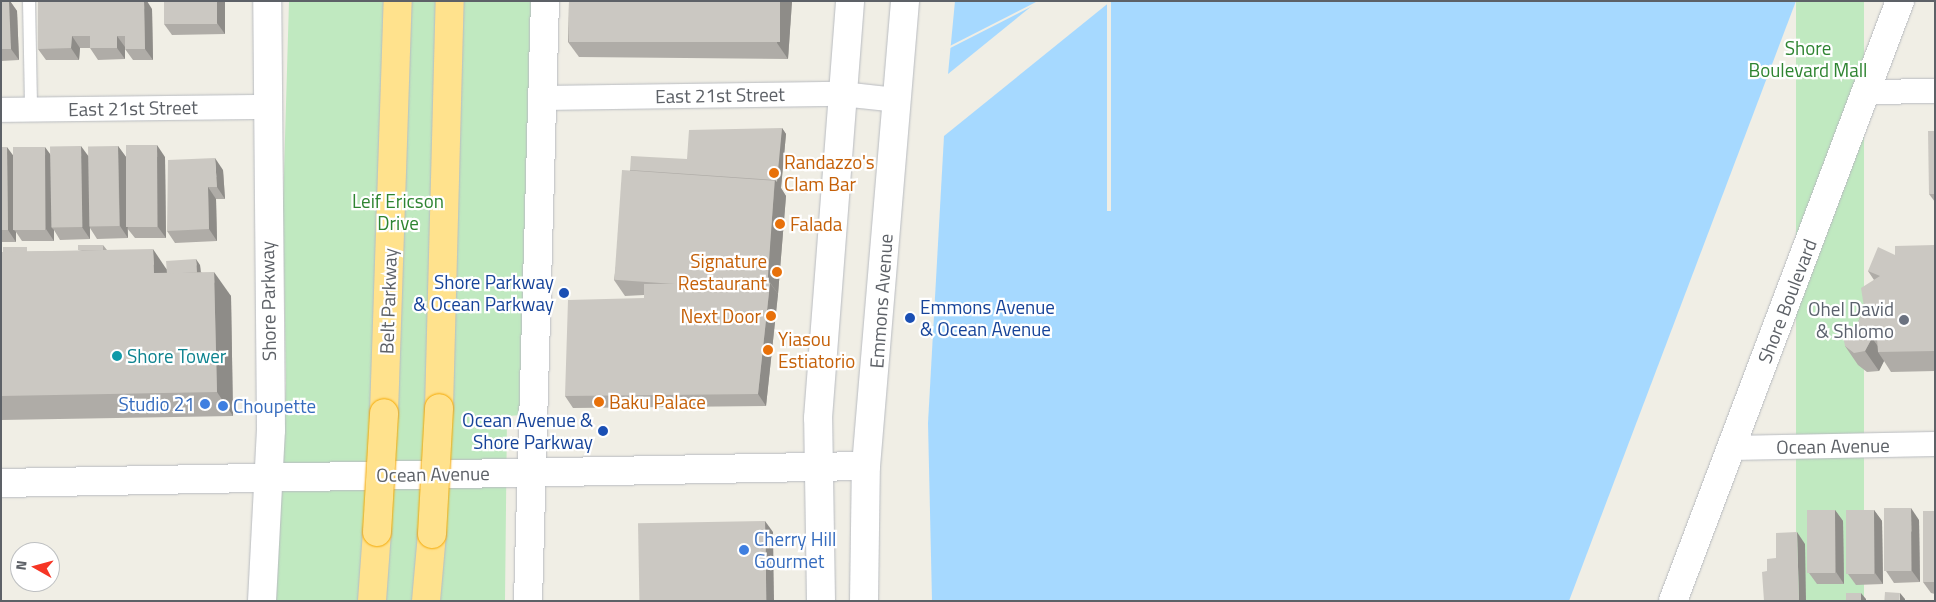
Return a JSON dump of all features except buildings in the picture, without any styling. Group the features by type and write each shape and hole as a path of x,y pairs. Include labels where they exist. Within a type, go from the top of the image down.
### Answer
{"highway":[{"name":"Belt Parkway","path":"372,601 384,413 398,1"},
{"path":"426,601 439,408 450,1"}],"main road":[{"name":"Shore Parkway","path":"262,601 270,477 264,107 267,1"},
{"path":"528,601 534,472 545,1"},
{"path":"821,601 818,418 850,1"},
{"name":"Emmons Avenue","path":"864,601 866,466 905,1"},
{"name":"Shore Boulevard","path":"1673,601 1900,1"},
{"name":"Ocean Avenue","path":"1,483 866,466"}],"street":[{"path":"1866,92 1935,91"},
{"name":"East 21st Street","path":"543,98 842,94 896,100"},
{"name":"East 21st Street","path":"1,110 264,107"},
{"name":"Ocean Avenue","path":"1731,448 1935,444"}],"lane":[{"path":"29,1 31,109"}],"green space":[{"name":"Leif Ericson Drive","path":"289,1 532,1 522,415 507,416 505,601 271,601 279,544 286,383 283,207"},
{"name":"Shore Boulevard Mall","path":"1796,1 1864,1 1864,601 1796,601"}],"water":[{"path":"955,1 1038,1 948,74"},
{"path":"1111,1 1796,1 1569,601 932,601 928,423 944,136"}],"pier":[{"path":"1038,1 1039,3 936,55 935,54"},
{"path":"1107,1 1111,1 1111,211 1107,211"}],"place":[{"name":"Randazzo's Clam Bar","path":"774,173"},
{"name":"Falada","path":"780,224"},
{"name":"Signature Restaurant","path":"777,272"},
{"name":"Shore Parkway & Ocean Parkway","path":"564,293"},
{"name":"Next Door","path":"771,316"},
{"name":"Emmons Avenue & Ocean Avenue","path":"910,318"},
{"name":"Ohel David & Shlomo","path":"1904,320"},
{"name":"Yiasou Estiatorio","path":"768,350"},
{"name":"Shore Tower","path":"117,356"},
{"name":"Baku Palace","path":"599,402"},
{"name":"Studio 21","path":"205,404"},
{"name":"Choupette","path":"223,406"},
{"name":"Ocean Avenue & Shore Parkway","path":"603,431"},
{"name":"Cherry Hill Gourmet","path":"744,550"}]}
